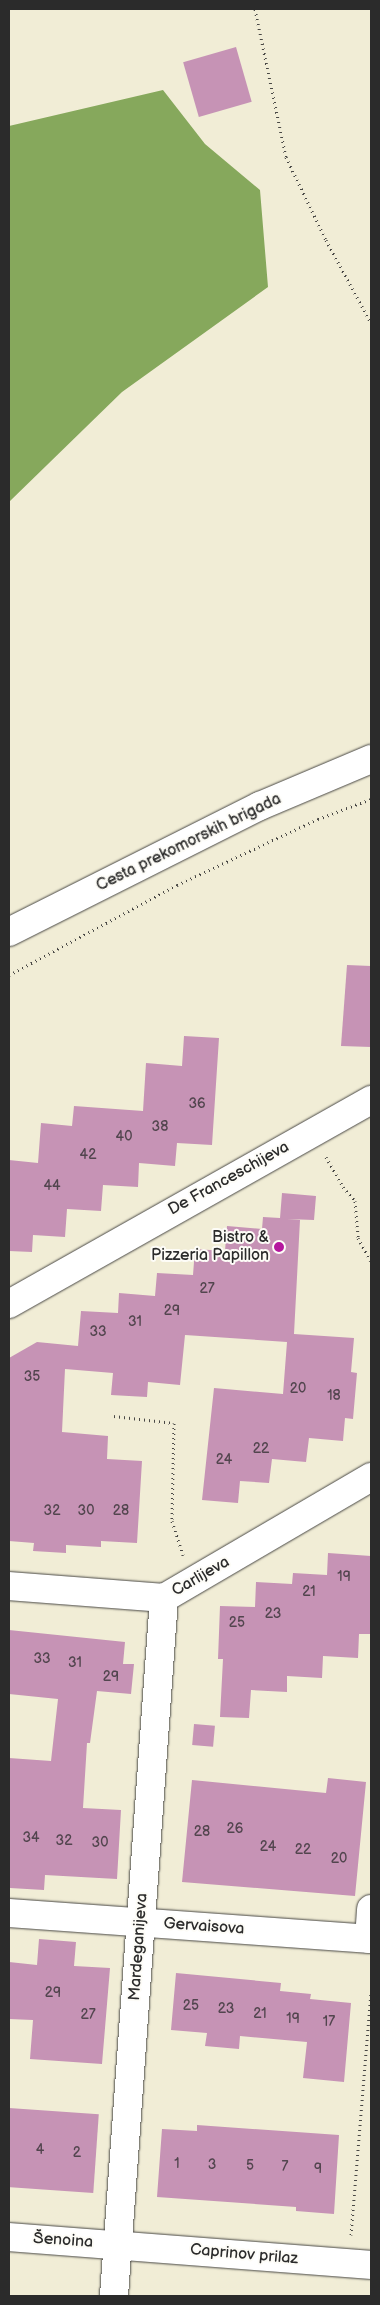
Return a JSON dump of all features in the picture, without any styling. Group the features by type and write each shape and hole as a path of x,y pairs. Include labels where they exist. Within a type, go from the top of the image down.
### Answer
{"street":[{"name":"Cesta prekomorskih brigada","path":"9,932 260,806 371,759"},
{"name":"De Franceschijeva","path":"9,1304 371,1100"},
{"name":"Carlijeva","path":"9,1586 164,1598 371,1477"},
{"name":"Mardeganijeva","path":"114,2296 164,1598"},
{"name":"Gervaisova","path":"9,1913 370,1939 371,1909"},
{"name":"Šenoina","path":"9,2237 118,2245"},
{"name":"Caprinov prilaz","path":"118,2245 360,2264"}],"path":[{"path":"255,9 286,156 326,240 371,323"},
{"path":"9,975 176,885 318,820 371,799"},
{"path":"313,1132 343,1187 355,1201 358,1238 371,1261"},
{"path":"114,1416 174,1423 172,1520 192,1582"},
{"path":"360,2264 371,1991"}],"green space":[{"path":"163,90 205,144 260,190 268,287 122,392 9,502 9,126"}],"building":[{"path":"236,47 252,102 199,117 183,62"},
{"path":"347,965 371,966 371,1047 341,1046"},
{"path":"184,1036 219,1038 212,1145 177,1143 175,1166 139,1163 138,1187 103,1185 101,1211 67,1209 65,1237 33,1235 32,1252 9,1251 9,1160 38,1163 41,1123 72,1126 74,1106 143,1111 146,1063 182,1066"},
{"path":"282,1193 316,1196 314,1220 287,1219 300,1220 294,1334 354,1338 351,1372 357,1373 353,1419 345,1418 343,1441 309,1438 306,1462 272,1459 269,1483 240,1481 238,1503 202,1500 214,1388 283,1394 287,1342 185,1335 180,1385 148,1382 147,1397 111,1395 113,1373 65,1369 62,1432 108,1436 107,1459 142,1461 137,1543 101,1541 101,1547 66,1545 66,1553 33,1551 34,1543 9,1541 9,1358 37,1342 78,1346 81,1311 118,1313 119,1293 155,1296 157,1273 193,1275 195,1249 225,1251 227,1226 262,1229 263,1217 280,1218"},
{"path":"328,1553 371,1556 371,1634 359,1634 358,1658 323,1656 322,1678 287,1676 287,1692 251,1690 249,1718 220,1717 223,1659 218,1659 220,1606 255,1607 256,1582 292,1584 293,1573 327,1575"},
{"path":"9,1630 125,1642 123,1664 134,1664 131,1694 97,1691 90,1743 87,1743 83,1808 121,1810 117,1879 45,1875 44,1890 10,1888 9,1758 51,1761 58,1699 9,1694"},
{"path":"194,1724 215,1726 213,1747 192,1745"},
{"path":"328,1778 366,1782 355,1896 182,1882 192,1780 326,1793"},
{"path":"39,1939 76,1942 74,1966 110,1968 102,2064 30,2059 33,2020 9,2019 9,1962 37,1965"},
{"path":"176,1973 281,1983 280,1991 311,1994 310,1999 351,2003 344,2082 303,2078 307,2042 240,2036 239,2049 205,2046 207,2033 171,2030"},
{"path":"9,2108 99,2114 93,2193 9,2187"},
{"path":"197,2125 339,2135 334,2214 296,2211 296,2207 157,2197 162,2129 197,2131"}],"place":[{"name":"Bistro & Pizzeria Papillon","path":"279,1247"}]}
